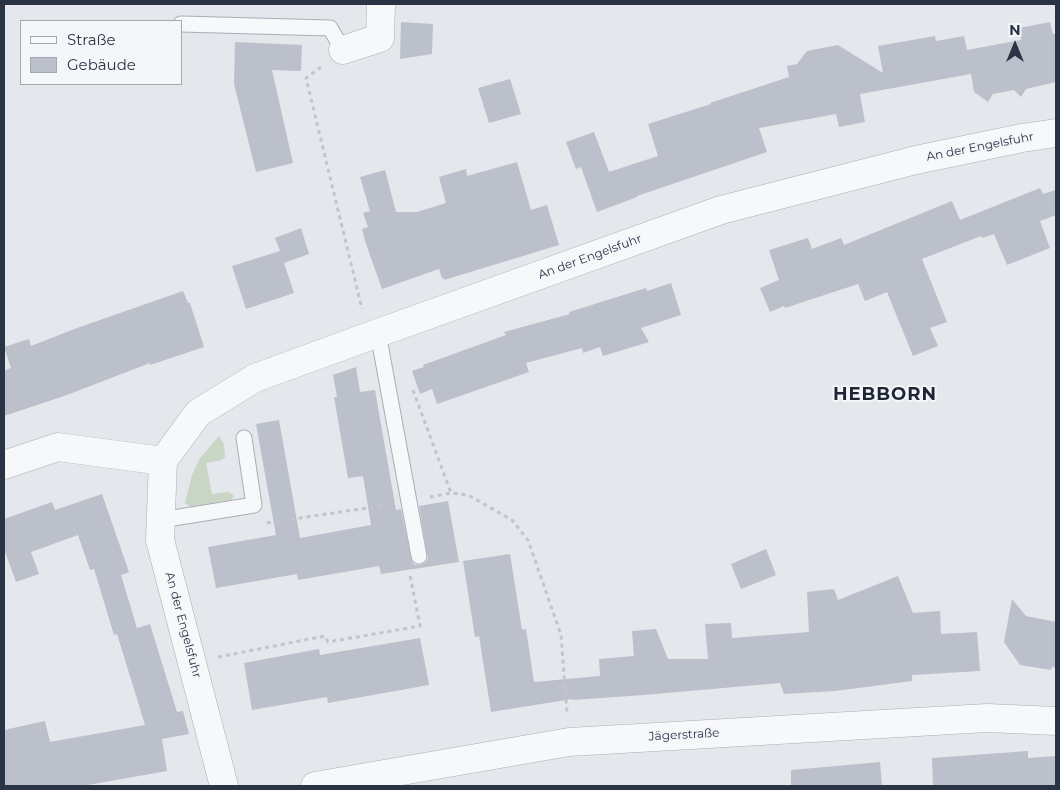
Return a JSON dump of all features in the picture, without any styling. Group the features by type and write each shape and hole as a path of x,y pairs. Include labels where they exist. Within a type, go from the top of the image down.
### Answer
{"street":[{"path":"343,50 380,38 381,4"},
{"name":"An der Engelsfuhr","path":"224,786 160,540 163,461 198,413 255,378 721,210 916,160 1022,138 1056,133"},
{"path":"4,464 58,447 163,461"},
{"name":"Jägerstraße","path":"315,786 569,742 987,718 1056,722"}],"lane":[{"path":"182,24 330,28 343,50"},
{"path":"378,333 419,556"},
{"path":"161,520 254,505 244,438"}],"path":[{"path":"343,50 306,78 364,314 378,333"},
{"path":"410,383 451,493"},
{"path":"267,523 451,493 468,496 512,520 528,540 561,636 569,742"},
{"path":"193,662 325,636 328,642 420,626 409,567 419,556"}],"green space":[{"path":"219,436 224,444 225,457 222,460 206,463 212,494 229,492 234,496 231,500 190,507 185,503 192,475 200,458"}],"building":[{"path":"401,22 433,24 432,54 400,59"},
{"path":"1050,22 1053,34 1056,34 1056,82 1026,89 1021,97 1014,90 993,94 988,102 974,92 971,74 860,94 865,122 839,127 836,114 759,128 767,152 637,196 597,212 581,167 576,169 566,142 594,132 609,172 658,156 648,124 789,77 787,66 797,64 807,51 838,45 883,73 878,46 935,36 936,41 964,36 967,50 1021,40 1019,28"},
{"path":"235,42 302,45 301,71 272,70 293,163 256,172 234,84"},
{"path":"510,79 521,114 489,123 478,88"},
{"path":"517,162 531,210 547,205 559,245 444,280 439,269 382,289 362,229 368,227 363,213 370,211 360,177 385,170 396,212 417,212 446,203 439,177 466,169 467,176"},
{"path":"1040,188 1043,194 1056,190 1056,215 1040,221 1050,248 1007,265 994,234 982,238 981,236 922,259 947,322 930,328 938,346 913,356 887,292 865,301 858,284 770,312 760,288 779,280 769,250 808,238 812,249 841,238 844,245 952,201 960,220"},
{"path":"301,228 309,254 284,263 294,293 246,309 232,266 280,251 275,238"},
{"path":"671,283 681,315 641,328 649,342 603,356 600,347 583,353 582,348 526,363 529,372 437,404 432,389 420,394 412,371 424,367 423,365 506,335 504,332 570,314 569,312 646,288 647,291"},
{"path":"183,291 188,303 190,303 204,347 150,365 150,363 67,395 4,416 4,371 11,368 4,347 29,339 31,346"},
{"path":"356,367 360,392 375,390 396,510 401,509 412,562 415,565 420,565 428,559 419,506 448,501 459,562 381,574 379,566 298,580 297,574 216,588 208,547 276,535 256,424 279,420 300,538 371,525 363,476 348,478 334,397 337,397 333,375"},
{"path":"102,494 129,572 121,575 137,628 131,630 150,624 177,712 183,711 189,734 162,739 167,771 82,786 4,786 4,730 45,721 50,742 145,725 117,634 114,635 94,569 90,570 78,535 31,552 39,574 16,582 4,549 4,519 52,502 55,510"},
{"path":"766,549 776,575 741,589 731,564"},
{"path":"510,554 522,630 526,629 534,682 600,676 599,659 634,656 632,631 656,629 668,659 708,659 705,624 731,623 732,638 809,632 807,592 834,589 838,600 898,576 913,613 940,611 941,634 977,632 980,671 912,675 912,681 835,691 784,694 780,683 644,695 572,699 491,712 479,636 475,637 463,561"},
{"path":"1012,599 1026,616 1056,622 1056,668 1052,667 1051,670 1020,665 1004,642"},
{"path":"420,638 429,685 328,703 327,697 252,710 244,663 319,649 320,655"},
{"path":"1028,751 1028,758 1056,756 1056,786 933,786 932,758"},
{"path":"880,762 882,786 791,786 791,770"}],"district":[{"name":"HEBBORN","path":"885,395"}]}
